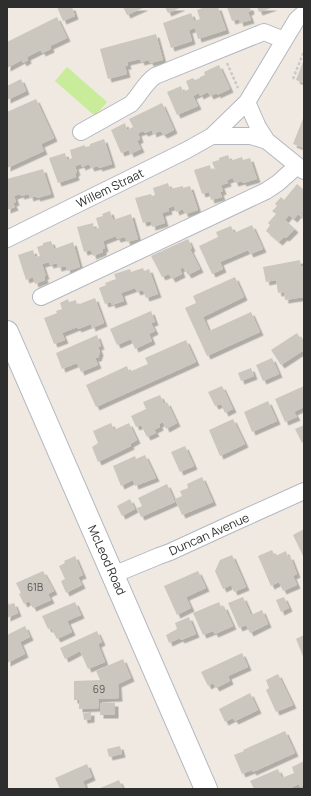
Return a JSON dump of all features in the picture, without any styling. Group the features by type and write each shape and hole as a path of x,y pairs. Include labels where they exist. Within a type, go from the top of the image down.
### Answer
{"street":[{"name":"Willem Straat","path":"7,239 187,150 212,136 243,97 284,40 297,19 304,13"},
{"path":"81,132 131,104 137,98 143,87 155,76 264,32 284,40"},
{"name":"Willem Straat","path":"243,97 267,142"},
{"name":"Willem Straat","path":"212,136 251,136 267,142 301,168"},
{"path":"41,297 266,191 301,168"},
{"name":"McLeod Road","path":"7,332 206,789"},
{"name":"Duncan Avenue","path":"113,575 170,552 304,491"}],"path":[{"path":"293,79 304,51"},
{"path":"225,59 243,97"}],"green space":[{"path":"67,67 107,102 95,116 55,81"}],"building":[{"path":"57,7 72,7 75,16 63,21"},
{"path":"123,7 145,7 127,15"},
{"path":"165,7 182,7 168,13"},
{"path":"205,7 218,7 226,30 198,39 195,28 189,30 192,41 171,48 163,23 191,13 194,21 200,19 197,10"},
{"path":"227,7 250,7 251,11 248,12 251,20 240,23 239,19 232,21"},
{"path":"257,7 274,7 259,12"},
{"path":"57,17 67,38 50,46 51,49 42,53 41,50 27,57 28,60 23,63 22,60 7,68 7,42"},
{"path":"156,34 163,60 150,63 149,60 141,62 140,59 127,62 128,66 125,66 127,74 108,79 100,49"},
{"path":"304,59 304,83 296,80"},
{"path":"219,65 230,89 217,95 217,93 210,96 208,92 200,96 199,93 193,96 198,106 177,115 167,92 181,86 183,92 189,89 186,81 193,78 195,80 200,78 205,75 204,72"},
{"path":"21,79 26,91 7,100 7,86"},
{"path":"36,99 54,138 41,144 44,151 7,168 7,112"},
{"path":"162,103 174,130 164,135 160,131 153,134 152,130 145,133 143,131 138,133 140,139 137,141 141,149 130,154 129,150 121,153 111,130 125,123 127,130 133,127 129,119"},
{"path":"304,116 304,148 293,144"},
{"path":"104,139 112,164 99,168 98,166 91,168 89,164 82,167 81,164 75,166 77,172 75,173 76,177 58,183 49,158 65,153 67,160 72,158 70,150 85,145 85,147 90,146 90,144"},
{"path":"228,155 230,161 242,157 243,160 250,158 257,179 243,183 242,181 235,183 233,178 227,180 228,183 221,185 223,191 220,192 222,197 211,200 209,192 202,194 194,170 210,165 211,170 215,169 212,162"},
{"path":"43,169 51,194 37,198 36,196 30,198 29,194 14,196 16,202 13,203 15,207 7,210 7,179"},
{"path":"168,183 170,189 190,186 198,210 185,214 183,209 176,212 174,206 168,208 169,211 162,213 165,223 152,227 151,221 143,223 135,198 151,194 152,196 155,195 153,188"},
{"path":"297,184 304,190 304,217 303,218 298,214 294,219 289,215 285,220 295,229 286,238 284,237 279,242 266,231 270,225 268,223 276,214 272,211 277,206 275,204 281,197 284,200"},
{"path":"110,211 113,220 131,214 138,239 127,242 125,237 117,239 116,236 103,241 105,248 103,249 103,252 93,256 91,250 84,252 77,227 93,223 94,229 99,228 96,218 103,216 102,214"},
{"path":"252,225 263,249 250,254 248,250 220,262 223,269 212,274 199,246 218,237 216,232 231,226 234,233"},
{"path":"188,239 192,248 190,249 200,269 188,275 183,267 180,269 182,274 172,279 169,274 162,277 151,256"},
{"path":"51,241 54,249 73,242 80,267 67,271 66,266 58,268 57,263 50,265 49,262 42,264 46,276 44,276 45,280 35,284 33,277 26,280 18,255 33,250 35,257 40,256 37,247 43,245 43,243"},
{"path":"300,260 301,266 304,266 304,297 285,300 284,292 278,293 276,280 266,282 263,267"},
{"path":"143,268 144,271 149,269 158,294 146,298 143,290 137,292 135,288 121,293 124,301 112,305 111,302 105,304 99,288 106,285 105,283 116,279 114,274 130,269 131,272"},
{"path":"235,277 244,297 203,317 209,331 251,312 260,332 207,356 185,308 196,303 193,296"},
{"path":"95,298 104,323 92,328 91,324 78,329 77,327 62,333 65,340 54,344 44,318 57,313 56,311 62,309 60,303 68,299 69,302 76,300 77,305"},
{"path":"151,311 155,322 151,323 155,331 149,334 152,341 135,349 131,339 117,345 110,329"},
{"path":"297,333 304,344 304,350 281,365 271,350"},
{"path":"97,335 101,346 98,347 100,352 98,358 95,358 98,365 81,372 77,363 62,369 56,353"},
{"path":"186,340 196,362 96,407 86,385 127,366 129,372 148,364 145,358"},
{"path":"272,358 279,374 263,381 256,365"},
{"path":"251,368 254,376 241,381 238,373"},
{"path":"222,386 233,409 225,413 221,404 215,406 208,392"},
{"path":"304,386 304,407 294,412 297,417 285,422 275,399"},
{"path":"160,395 164,404 167,402 177,423 166,429 163,422 159,424 160,427 154,430 156,433 147,437 141,425 136,427 131,416 146,409 143,402"},
{"path":"268,401 277,421 252,432 244,412"},
{"path":"233,419 245,444 220,456 209,430"},
{"path":"111,423 114,430 129,423 137,440 130,444 131,446 98,462 92,447 98,443 93,431"},
{"path":"304,425 304,441 302,443 295,429"},
{"path":"185,446 194,466 180,472 171,452"},
{"path":"145,455 156,478 135,486 133,480 121,486 113,466 135,456 136,459"},
{"path":"202,477 213,502 182,515 175,499 182,496 180,491 188,488 187,484"},
{"path":"167,484 175,502 141,517 137,508 142,506 138,498"},
{"path":"130,499 135,509 122,516 117,506"},
{"path":"304,529 304,558 293,535"},
{"path":"272,550 275,556 286,551 288,557 290,556 297,574 293,576 297,585 283,591 279,582 271,586 258,556"},
{"path":"232,555 246,587 234,592 231,585 223,589 215,571 220,560"},
{"path":"75,556 83,575 78,577 82,585 66,593 61,581 65,579 59,566 65,563 64,561"},
{"path":"43,571 54,591 48,594 51,600 33,608 29,601 24,604 16,583"},
{"path":"198,571 206,588 186,597 191,608 177,615 164,586"},
{"path":"243,597 251,615 262,610 268,624 250,633 246,625 239,628 228,603"},
{"path":"284,597 289,608 281,612 276,600"},
{"path":"7,599 9,605 14,603 18,613 7,618"},
{"path":"75,602 81,615 67,621 72,632 57,639 51,628 48,629 42,616"},
{"path":"219,602 221,607 224,606 233,626 215,634 213,631 203,635 193,613"},
{"path":"189,617 196,634 181,640 180,638 169,643 166,635 177,629 175,623"},
{"path":"25,626 30,637 20,642 25,654 7,663 7,635"},
{"path":"97,631 102,642 98,644 105,662 88,669 80,651 65,659 60,648"},
{"path":"304,635 304,659 296,639"},
{"path":"242,653 248,667 228,676 230,681 216,688 213,683 208,686 201,672"},
{"path":"123,659 131,678 118,684 119,698 98,699 99,708 79,709 79,700 74,700 74,681 100,680 96,671"},
{"path":"278,674 293,705 276,712 266,690 269,688 266,680"},
{"path":"250,693 258,710 235,721 233,718 225,722 219,709"},
{"path":"100,703 115,703 115,715 100,715"},
{"path":"91,712 91,719 84,720 83,713"},
{"path":"285,731 295,753 253,772 252,770 242,774 234,755"},
{"path":"120,746 122,754 109,757 107,749"},
{"path":"304,761 304,785 300,787 299,784 289,789 254,789 250,781 278,769 282,778 294,773 292,767"},
{"path":"87,764 92,777 83,781 86,789 60,789 55,778"},
{"path":"119,780 123,789 98,789"}]}
